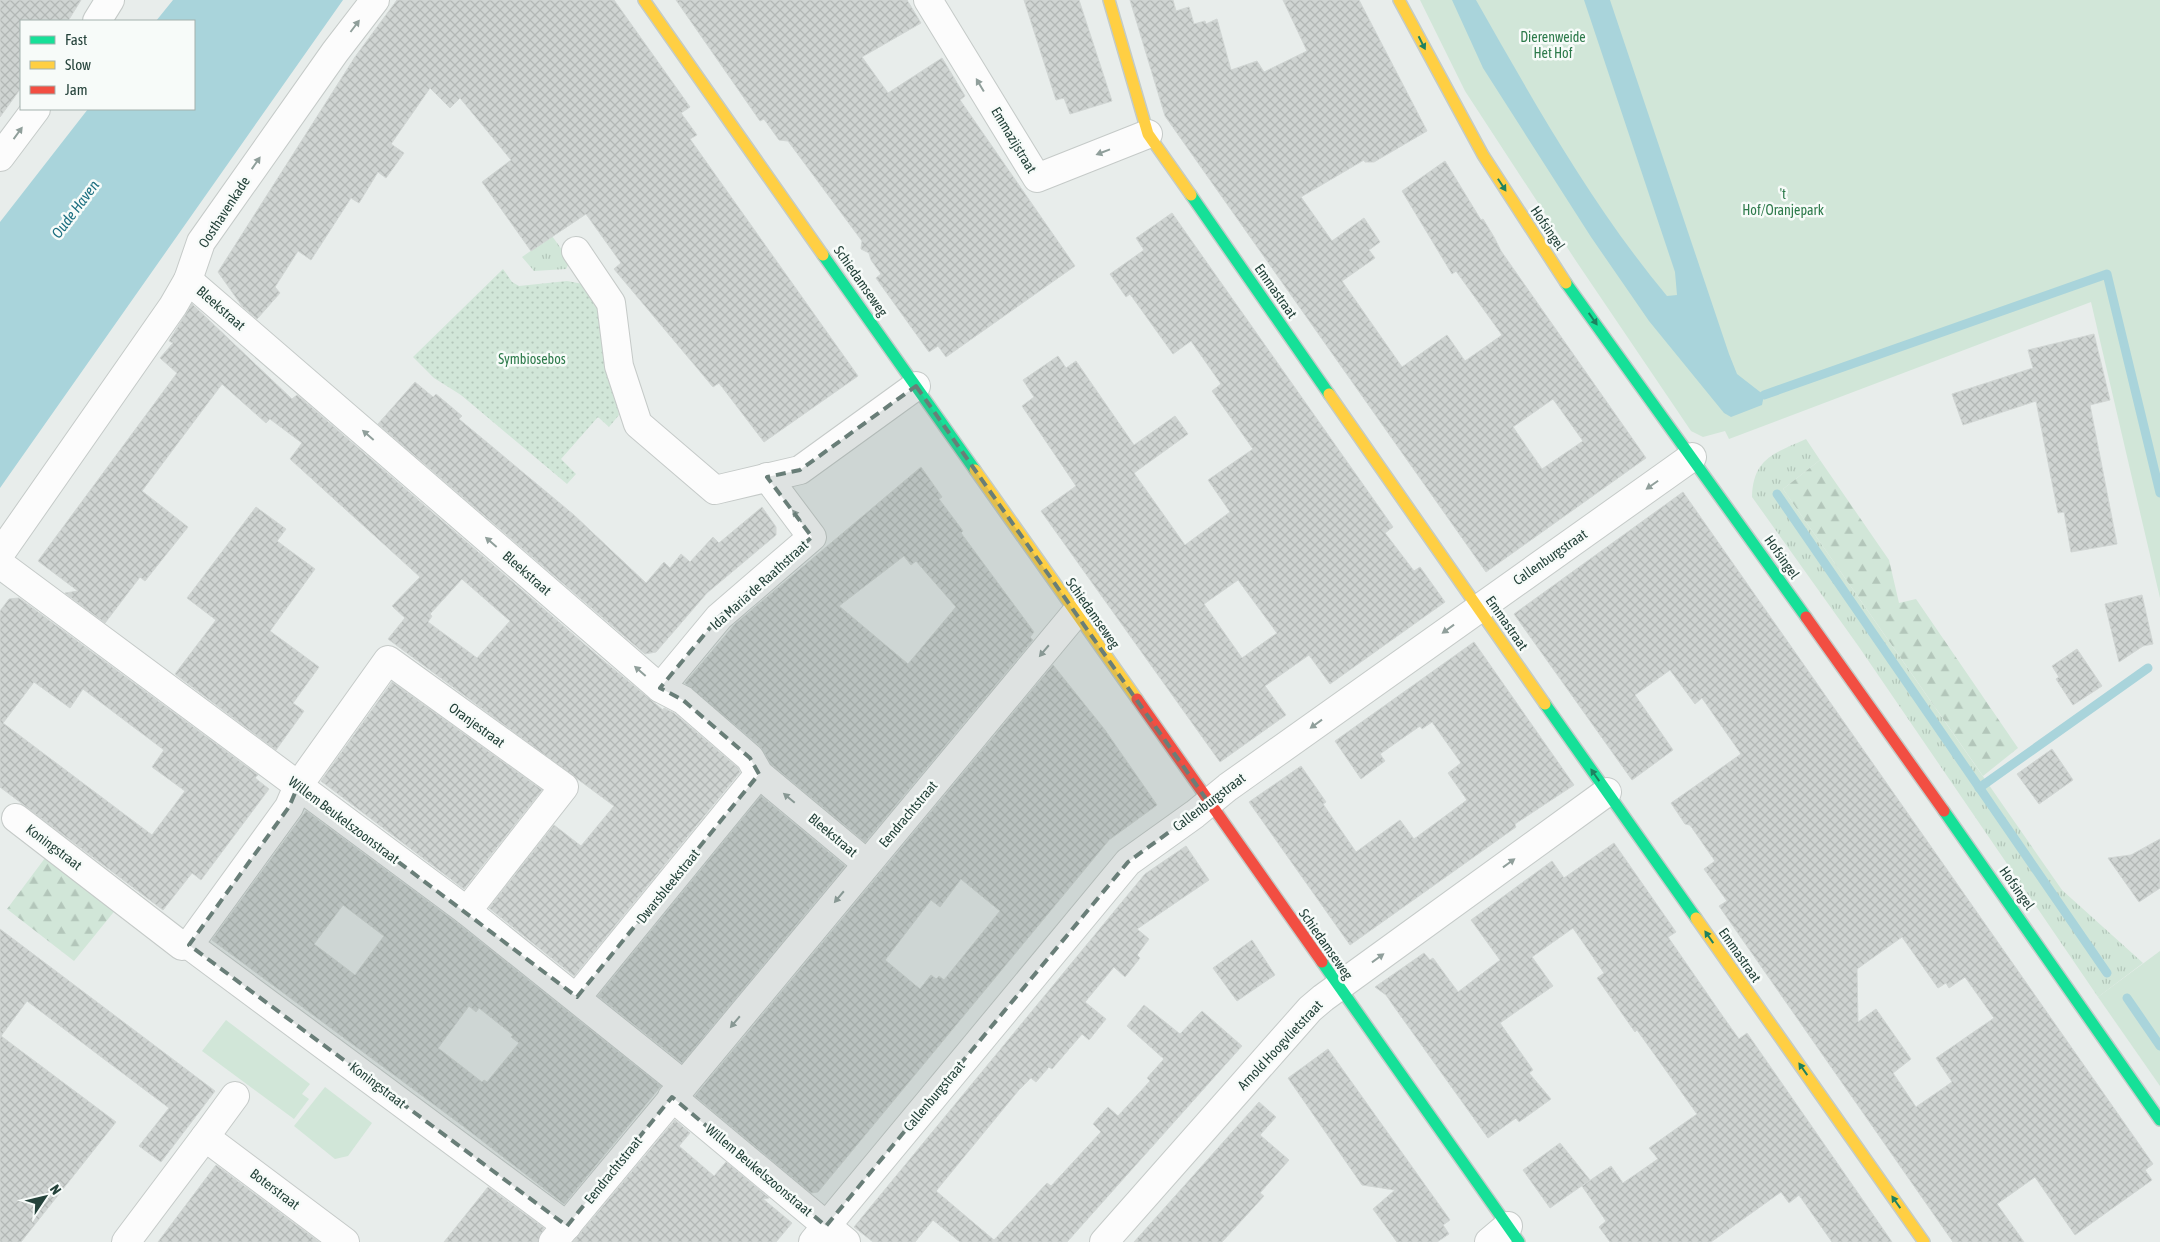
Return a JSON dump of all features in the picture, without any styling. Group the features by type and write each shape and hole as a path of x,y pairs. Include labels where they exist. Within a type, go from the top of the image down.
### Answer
{"street":[{"path":"98,20 110,0"},
{"name":"Oosthavenkade","path":"0,554 130,368 188,280 201,242 335,52 375,0"},
{"name":"Schiedamseweg","path":"644,0 1338,987 1505,1237"},
{"name":"Emmazijstraat","path":"928,0 1036,178 1148,134"},
{"name":"Emmastraat","path":"1109,0 1148,134 1478,608 1924,1242"},
{"name":"Hofsingel","path":"1400,0 1442,84 1497,177 1668,428 1692,456 2078,1000 2160,1120"},
{"path":"0,158 35,110"},
{"path":"576,251 611,303 619,366 638,424 714,490 800,470 916,386"},
{"name":"Bleekstraat","path":"188,280 660,688 683,700 750,758 760,774 866,863"},
{"name":"Callenburgstraat","path":"828,1237 1128,862 1478,608 1692,456"},
{"name":"Ida Maria de Raathstraat","path":"660,688 720,617 812,537 767,477"},
{"name":"Willem Beukelszoonstraat","path":"0,564 467,911 577,997 678,1090 828,1237"},
{"name":"Eendrachtstraat","path":"560,1234 866,863 1075,614"},
{"name":"Oranjestraat","path":"298,786 388,660 564,787 467,911"},
{"name":"Dwarsbleekstraat","path":"577,997 760,774"},
{"path":"189,945 289,807 298,786"},
{"name":"Arnold Hoogvlietstraat","path":"1104,1242 1310,1009 1607,792"},
{"name":"Koningstraat","path":"16,818 182,946 189,945 560,1234"},
{"path":"126,1242 236,1096"},
{"name":"Boterstraat","path":"205,1137 345,1242"}],"highlighted area":[{"path":"916,386 1209,803 1128,862 826,1226 672,1097 567,1226 189,945 289,807 298,786 577,997 759,774 750,758 683,700 660,688 719,617 812,537 767,477 800,470"}],"green space":[{"name":"'t Hof/Oranjepark","path":"1420,0 2160,0 2160,598 2091,302 1729,439 1725,431 1703,437 1691,431 1576,261 1465,91"},
{"path":"552,236 570,261 566,269 534,271 522,257"},
{"name":"Symbiosebos","path":"503,269 512,282 519,286 567,281 583,284 599,304 608,367 619,415 609,427 598,417 561,459 576,474 567,484 461,395 434,378 413,357"},
{"path":"1806,439 1820,460 1783,489 2062,890 2143,963 2098,997 1859,647 1752,497 1756,473 1761,465 1776,453"},
{"path":"1820,460 1889,560 1899,603 1916,599 2018,748 1983,776 1783,489"},
{"path":"48,854 117,908 74,961 7,909"},
{"path":"2160,951 2160,1086 2098,997"},
{"path":"226,1020 310,1084 302,1094 309,1099 294,1119 202,1051"},
{"path":"325,1087 372,1123 348,1156 335,1159 294,1126"}],"water":[{"name":"Oude Haven","path":"173,0 343,0 0,488 0,222 87,110 195,110 195,20 157,20"},
{"path":"1452,0 1476,0 1520,77 1589,190 1640,262 1667,296 1677,295 1675,272 1584,0 1610,0 1729,354 1737,374 1764,395 1762,405 1731,417 1724,413 1649,321 1591,237 1483,68"}],"building":[{"path":"0,0 81,0 69,20 20,20 20,89 0,117"},
{"path":"397,0 614,0 690,107 681,113 697,135 690,139 858,376 764,442 719,383 713,387 614,269 621,263 586,214 531,251 482,182 511,160 460,98 450,108 430,88 391,144 404,153 386,178 378,172 359,203 351,198 311,260 298,251 275,287 280,293 257,319 242,306 218,272 355,57"},
{"path":"676,0 907,0 921,23 862,57 888,93 942,58 965,96 960,100 1075,266 946,357 938,346 929,352 876,278 881,274 871,260 869,253 861,249 862,241 788,141 779,140 764,119 760,121"},
{"path":"1024,0 1079,0 1112,101 1070,114 1064,98 1056,100"},
{"path":"1130,0 1173,0 1176,11 1189,7 1194,24 1205,21 1206,24 1217,19 1231,70 1257,61 1264,72 1307,51 1283,0 1359,0 1427,131 1374,162 1365,162 1364,160 1301,197 1332,241 1364,218 1380,242 1369,250 1375,258 1342,281 1402,367 1447,335 1465,361 1502,335 1456,271 1452,274 1402,191 1445,161 1481,220 1483,219 1501,251 1646,458 1486,572 1165,116","holes":["1553,399 1583,441 1542,469 1513,427"]},
{"path":"1172,213 1393,527 1385,533 1414,571 1420,567 1445,602 1330,684 1309,655 1265,686 1286,715 1220,762 1041,511 1076,486 1022,406 1034,397 1023,380 1058,356 1066,368 1076,361 1134,445 1175,416 1188,434 1134,473 1185,545 1230,512 1208,480 1253,449 1212,391 1221,384 1191,341 1173,354 1130,294 1126,297 1110,274 1144,250 1136,238","holes":["1238,580 1277,633 1242,658 1204,604"]},
{"path":"192,304 292,399 297,395 605,662 663,710 664,708 674,713 738,768 740,772 574,976 489,908 554,825 581,846 614,806 388,639 405,618 392,606 420,577 290,459 302,443 270,419 266,423 222,384 142,491 188,527 145,581 140,577 105,623 65,593 78,591 38,561 177,373 160,358 173,343 169,341","holes":["462,579 510,621 477,658 428,622 432,616 430,614"]},
{"path":"2094,334 2110,400 2090,405 2117,544 2071,552 2064,512 2058,513 2036,401 1963,425 1952,394 2033,368 2028,350"},
{"path":"415,382 433,397 436,394 462,416 459,419 574,515 646,583 664,562 670,568 681,554 690,562 713,537 719,543 762,507 776,527 776,535 707,593 656,652 645,654 378,424"},
{"path":"921,467 942,497 939,499 963,531 961,533 1034,632 1030,637 1033,640 865,842 771,764 760,746 685,683 735,624","holes":["904,556 911,565 916,561 956,607 908,664 839,606"]},
{"path":"1683,492 2153,1164 2145,1170 2152,1180 2075,1235 2035,1177 1997,1204 2024,1242 1953,1242 1719,906 1727,901 1704,869 1715,861 1690,825 1685,824 1671,803 1741,754 1702,698 1695,704 1670,670 1635,695 1673,750 1632,780 1514,614","holes":["1902,937 1938,988 1946,983 1949,988 1965,977 1994,1018 1936,1058 1952,1082 1916,1107 1893,1073 1911,1059 1876,1009 1858,1022 1857,969"]},
{"path":"256,507 286,529 277,541 315,569 270,631 319,667 293,703 304,711 276,750 175,674 216,620 187,598"},
{"path":"2142,595 2153,644 2143,646 2119,662 2105,604"},
{"path":"19,598 258,775 255,778 269,789 201,880 192,873 163,910 0,787 0,611 9,599","holes":["34,682 70,708 83,689 164,750 152,767 185,791 152,835 3,723"]},
{"path":"1474,642 1574,785 1515,824 1516,827 1350,945 1249,802 1301,766 1326,802 1323,804 1356,852 1400,820 1414,839 1467,800 1448,773 1461,763 1432,722 1422,729 1420,726 1380,754 1385,761 1361,779 1335,741"},
{"path":"2077,649 2102,686 2073,705 2056,679 2059,677 2052,666"},
{"path":"1053,665 1105,730 1157,805 1109,840 818,1192 811,1193 695,1096","holes":["961,879 1000,911 944,980 939,976 936,979 931,975 920,989 885,960 931,900 940,907"]},
{"path":"392,682 542,790 464,889 321,781"},
{"path":"2052,749 2073,780 2039,804 2017,774"},
{"path":"761,796 845,866 682,1063 598,996"},
{"path":"306,811 457,923 661,1086 564,1204 463,1126 212,940","holes":["343,905 384,936 355,975 314,944","469,1006 476,1012 479,1008 513,1035 511,1037 519,1043 487,1082 484,1080 482,1082 438,1048"]},
{"path":"2160,839 2160,888 2139,902 2108,858 2131,855"},
{"path":"1614,843 1676,932 1668,937 1724,1018 1739,1039 1747,1033 1892,1242 1832,1242 1799,1195 1789,1203 1781,1192 1711,1242 1610,1242 1599,1227 1606,1221 1582,1186 1611,1166 1623,1183 1658,1159 1649,1148 1697,1114 1597,978 1604,973 1573,928 1532,957 1553,986 1500,1023 1533,1070 1529,1073 1551,1099 1519,1122 1516,1118 1488,1138 1386,995 1375,987 1424,953 1430,960 1433,958 1458,992 1500,960 1471,920 1552,861 1564,878"},
{"path":"1186,846 1209,880 1137,929 1149,939 1137,955 1140,958 1125,977 1114,967 1085,1002 1106,1019 1089,1040 1082,1034 1052,1069 1049,1067 1036,1082 1031,1078 1018,1091 936,1191 994,1240 1047,1183 1051,1186 1101,1132 1093,1124 1108,1107 1118,1116 1150,1081 1147,1078 1164,1059 1127,1026 1144,1005 1180,1034 1202,1011 1242,1046 1067,1242 960,1242 933,1220 915,1242 873,1242 854,1227 1145,874"},
{"path":"0,929 215,1091 161,1162 139,1146 169,1108 27,1001 1,1036 116,1122 21,1242 0,1242"},
{"path":"1252,940 1275,975 1237,1001 1213,968"},
{"path":"1328,1049 1450,1220 1443,1225 1449,1234 1437,1242 1397,1242 1373,1209 1395,1190 1362,1185 1288,1078"},
{"path":"1259,1102 1276,1117 1260,1135 1289,1160 1260,1193 1264,1196 1222,1242 1134,1242"},
{"path":"675,1120 690,1133 679,1146 714,1176 726,1162 769,1198 763,1199 792,1223 776,1242 573,1242"},
{"path":"1560,1143 1590,1180 1550,1208 1523,1170"},
{"path":"216,1165 319,1242 158,1242"},
{"path":"488,1187 544,1228 538,1242 444,1242"}],"waterway":[{"path":"1764,395 2107,274 2160,493"},
{"path":"1777,494 2107,973"},
{"path":"1979,788 2148,668"},
{"path":"2127,998 2160,1046"}],"traffic: fast":[{"path":"1191,195 1329,394"},
{"path":"823,255 975,470"},
{"path":"1566,283 1806,617"},
{"path":"1545,704 1696,918"},
{"path":"1944,811 2160,1120"},
{"path":"1322,962 1519,1242"}],"traffic: slow":[{"path":"644,0 823,255"},
{"path":"1109,0 1148,134 1191,195"},
{"path":"1399,0 1483,155 1566,283"},
{"path":"1329,394 1545,704"},
{"path":"975,470 1137,699"},
{"path":"1696,918 1924,1242"}],"traffic: jam":[{"path":"1806,617 1944,811"},
{"path":"1137,699 1322,962"}],"park label":[{"name":"Dierenweide Het Hof","path":"1553,46"}]}
